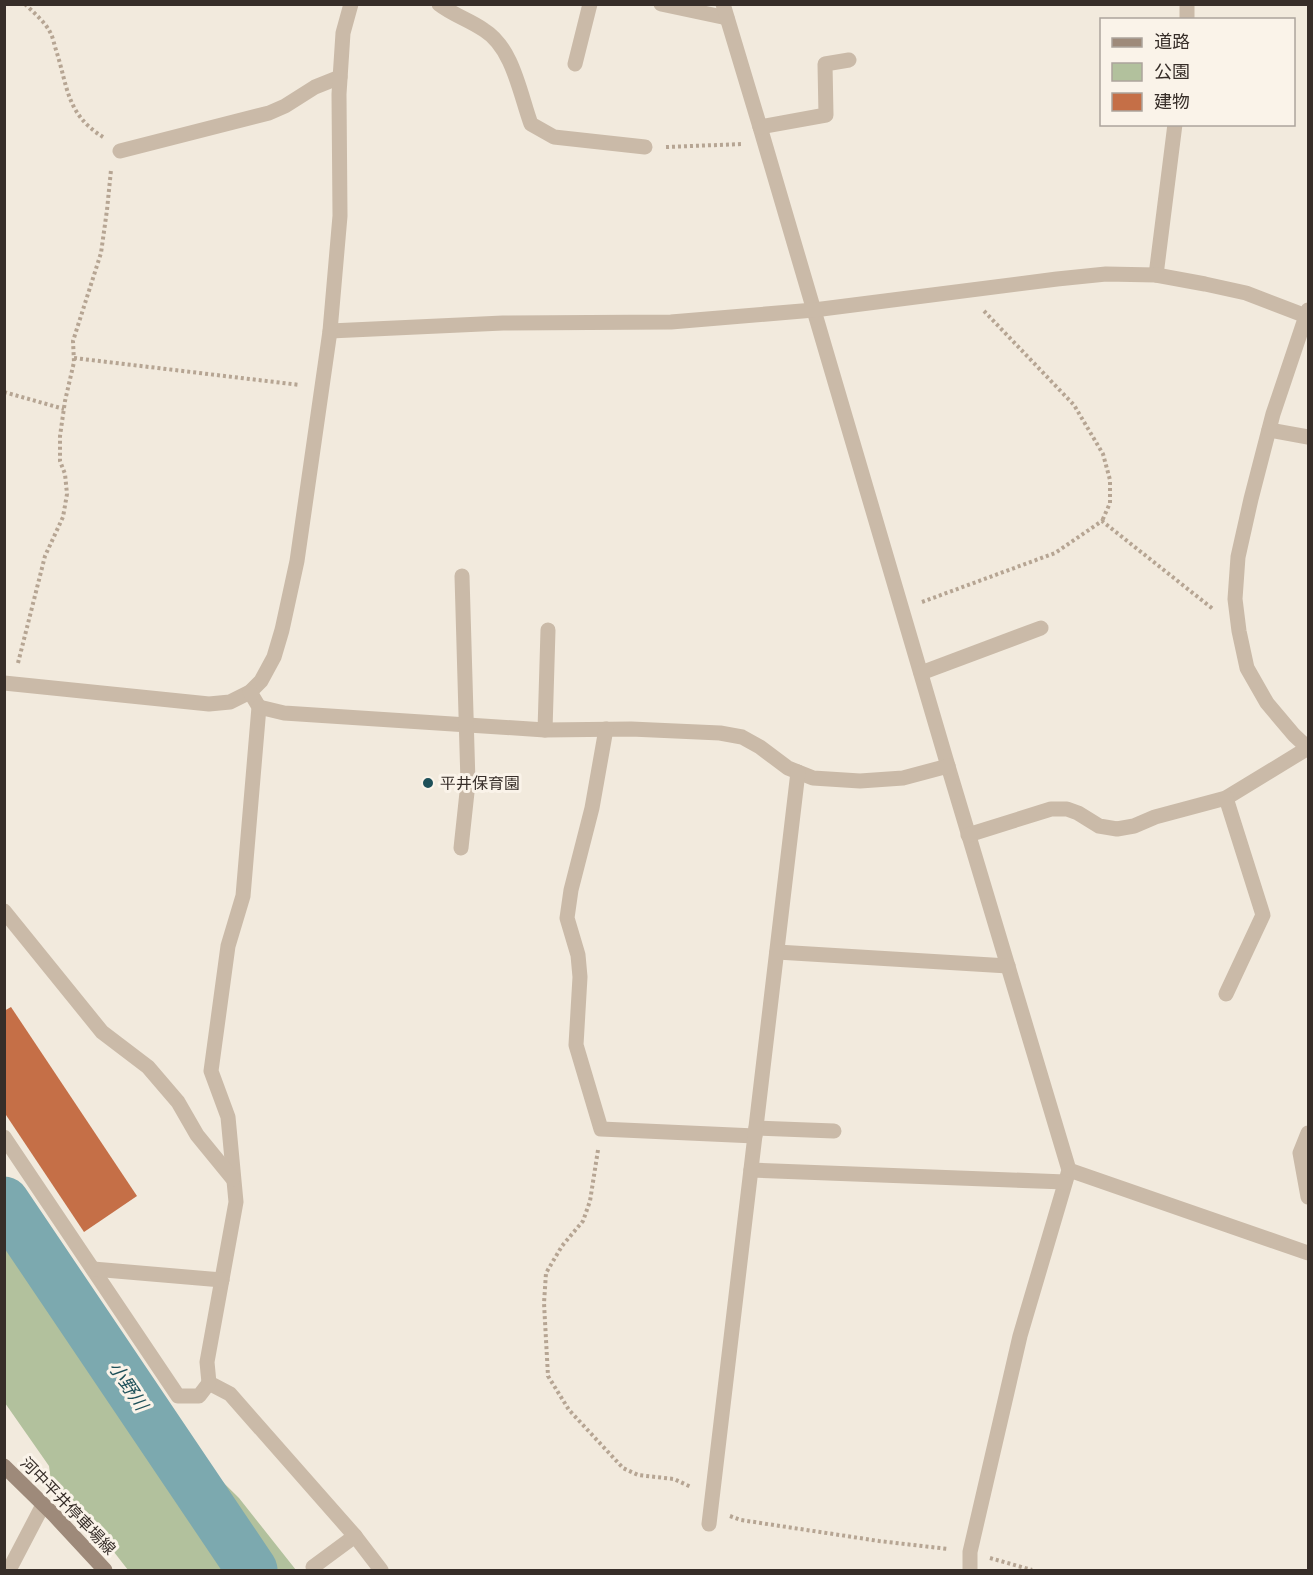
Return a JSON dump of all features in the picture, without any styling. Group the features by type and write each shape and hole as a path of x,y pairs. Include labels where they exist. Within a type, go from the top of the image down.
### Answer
{"main road":[{"name":"河中平井停車場線","path":"4,1466 105,1570"}],"street":[{"path":"9,684 209,704 230,702 250,692 261,681 274,657 297,561 330,331 340,216 340,76 343,33 351,4"},
{"path":"439,4 486,31 500,45 517,78 531,124 554,137 645,147"},
{"path":"575,64 590,4"},
{"path":"661,4 725,11 1008,966 1067,1176 1020,1336 970,1552 970,1570"},
{"path":"760,127 826,115 825,64 849,60"},
{"path":"120,152 269,114 315,87 340,76"},
{"path":"1156,276 1175,126"},
{"path":"330,331 503,323 671,322 814,310 1106,274 1156,276 1205,284 1246,293 1307,313 1301,351 1269,430 1238,557 1235,599 1247,668 1267,703 1308,748 1226,798 1155,817 1134,826 1117,829 1099,826 1067,809 1051,809 968,835"},
{"path":"1269,430 1308,437"},
{"path":"461,848 468,783 462,576"},
{"path":"921,673 1041,628"},
{"path":"545,730 548,630"},
{"path":"4,1137 178,1396 200,1395 210,1383 207,1362 236,1203 228,1116 211,1071 228,946 243,896 259,707 250,692"},
{"path":"259,707 284,714 545,730 720,732 742,737 788,768 813,778 860,781 903,778 948,766"},
{"path":"606,729 592,808 571,890 567,918 578,955 580,977 576,1045 601,1129 834,1131"},
{"path":"709,1524 798,772"},
{"path":"1226,798 1263,915 1226,994"},
{"path":"4,911 102,1032 148,1067 178,1102 197,1135 233,1179"},
{"path":"777,952 1008,966"},
{"path":"1308,1132 1300,1153 1308,1197"},
{"path":"751,1170 1067,1176 1308,1251"},
{"path":"93,1269 222,1280"},
{"path":"210,1383 230,1394 355,1536 381,1570"},
{"path":"9,1570 43,1505"},
{"path":"313,1567 355,1536"}],"path":[{"path":"9,684 45,556 63,518 67,494 65,474 60,461 60,436 74,358 73,341 101,253 111,164 120,152 115,144 91,130 76,112 66,88 50,31 25,4"},
{"path":"645,147 764,144"},
{"path":"902,610 1055,553 1102,521 1110,503 1110,480 1103,454 1074,405 964,291"},
{"path":"74,358 322,387"},
{"path":"4,392 64,409"},
{"path":"1102,521 1220,614 1238,623"}],"green space":[{"path":"5,1175 134,1371 170,1430 239,1498 296,1570 128,1570 107,1543 52,1489 49,1466 5,1403"}],"building":[{"path":"11,1007 137,1196 84,1232 4,1112 4,1011"}],"waterway":[{"name":"小野川","path":"4,1202 252,1570"}],"place":[{"name":"平井保育園","path":"428,783"}]}
